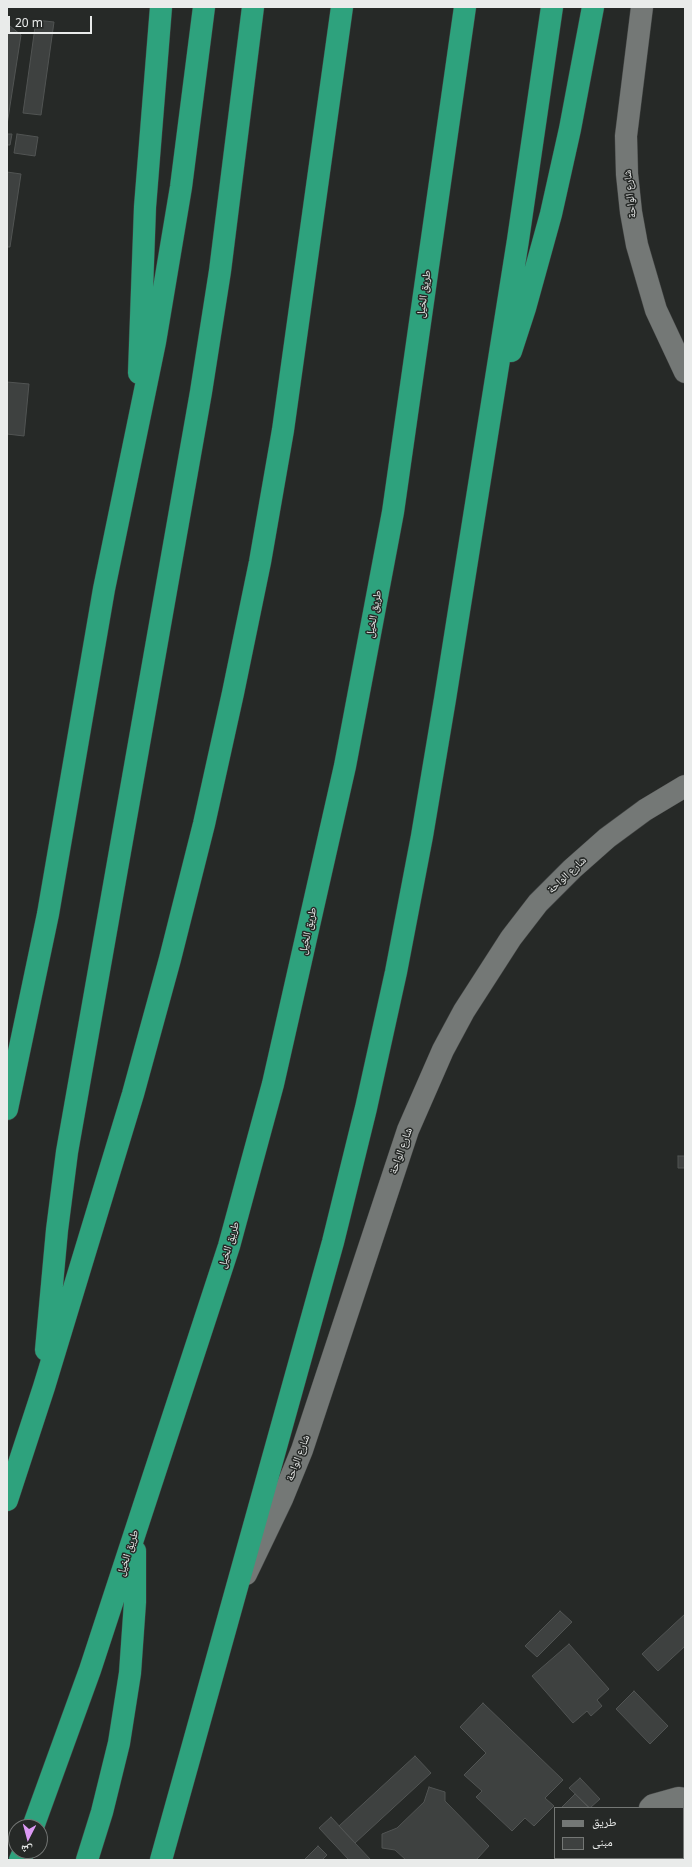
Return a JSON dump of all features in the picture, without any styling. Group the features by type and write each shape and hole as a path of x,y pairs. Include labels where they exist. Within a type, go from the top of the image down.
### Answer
{"highway":[{"path":"139,424 140,300 145,207 161,7"},
{"path":"7,1109 48,914 104,589 139,424 170,259 204,7"},
{"path":"44,1387 49,1308 67,1152 184,494 220,271 253,7"},
{"path":"7,1500 44,1387 133,1094 170,959 204,824 260,562 283,430 342,7"},
{"name":"طريق الخيل","path":"36,1819 90,1670 226,1253 252,1165 273,1084 336,810 370,639 393,512 465,7"},
{"path":"160,1860 236,1593 333,1242 366,1108 394,980 422,836 518,240 552,7"},
{"path":"492,401 525,308 551,214 570,129 593,7"},
{"path":"87,1860 102,1812 119,1743 130,1673 135,1602 135,1531"}],"street":[{"name":"شارع الواحة","path":"642,7 626,136 627,174 631,212 637,246 656,310 685,372"},
{"name":"شارع الواحة","path":"236,1593 282,1499 302,1450 408,1130 443,1050 464,1011 507,944 538,902 607,838 645,810 685,786"},
{"path":"651,1807 653,1805 678,1798 685,1799"}],"building":[{"path":"36,20 54,22 41,115 23,113"},
{"path":"7,26 10,26 21,35 7,125"},
{"path":"7,134 12,134 10,145 7,145"},
{"path":"17,134 38,137 35,156 14,153"},
{"path":"7,172 21,174 10,247 7,247"},
{"path":"7,382 29,384 24,436 7,434"},
{"path":"678,1156 685,1156 685,1168 678,1168"},
{"path":"560,1611 572,1622 537,1657 525,1646"},
{"path":"685,1614 685,1646 658,1671 642,1654"},
{"path":"569,1644 609,1689 597,1700 602,1706 591,1716 587,1711 573,1723 532,1676"},
{"path":"634,1691 668,1726 650,1744 616,1709"},
{"path":"483,1703 563,1780 545,1798 554,1806 534,1826 525,1818 512,1831 476,1797 482,1791 464,1775 486,1753 460,1727"},
{"path":"415,1756 431,1773 355,1843 339,1826"},
{"path":"580,1778 600,1799 591,1807 589,1807 569,1788"},
{"path":"429,1787 445,1792 445,1801 489,1846 476,1860 406,1860 395,1850 382,1848 382,1834 397,1828 424,1802"},
{"path":"575,1794 588,1807 562,1807"},
{"path":"331,1817 371,1860 349,1860 319,1828"},
{"path":"318,1846 327,1855 322,1860 304,1860"}]}
